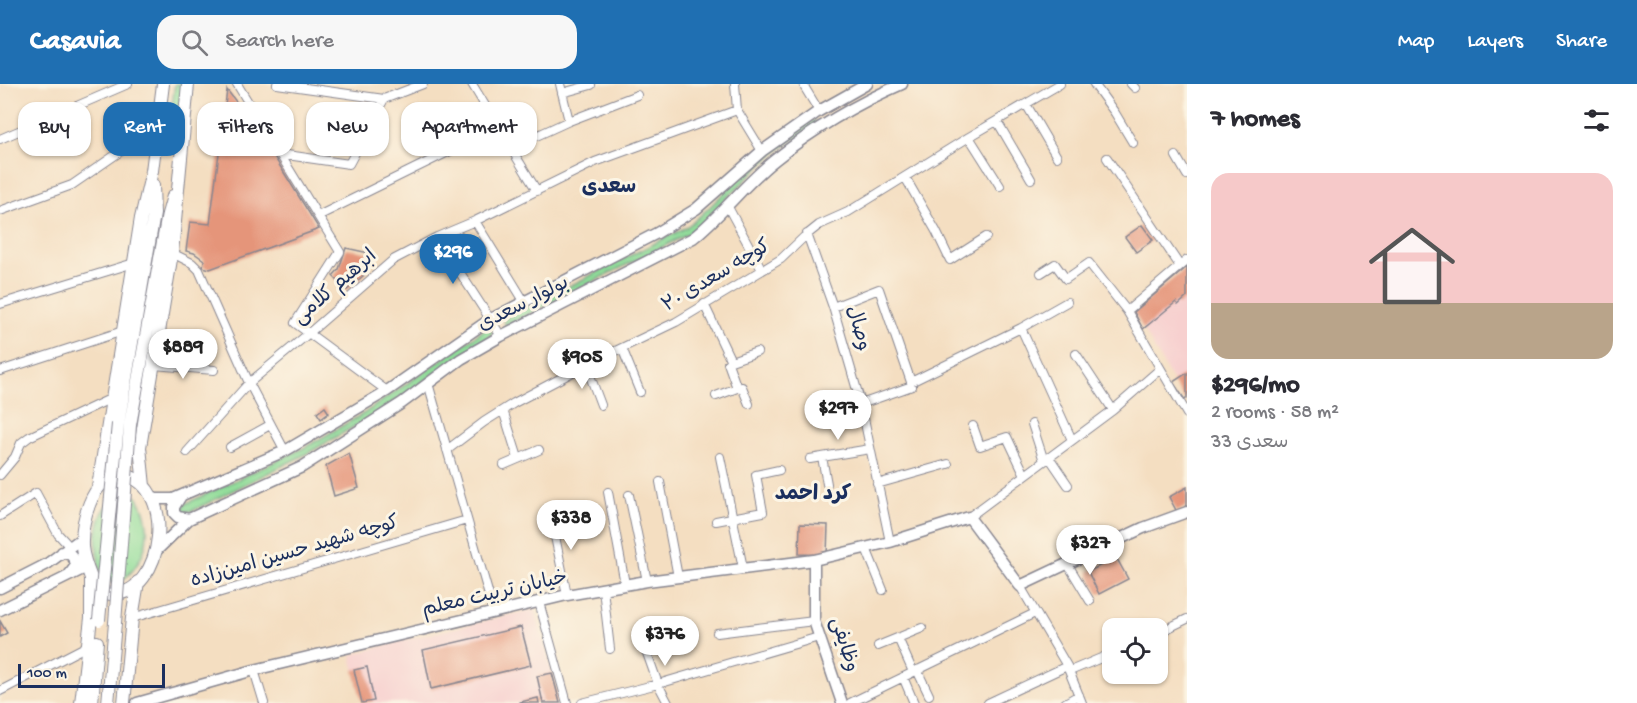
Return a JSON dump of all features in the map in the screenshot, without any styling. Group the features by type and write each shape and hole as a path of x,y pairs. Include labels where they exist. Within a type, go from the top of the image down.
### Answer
{"main road":[{"path":"160,102 163,84"},
{"path":"144,486 140,447 172,253 188,84"},
{"name":"بولوار سعدی","path":"152,499 173,499 285,451 387,391 489,320 657,233 696,209 762,151 819,111 867,84"},
{"name":"بولوار سعدی","path":"157,550 189,519 302,467 402,404 461,359 501,336 693,238 728,207 775,159 826,122 902,84"},
{"path":"819,111 826,122"},
{"path":"81,703 154,214 153,156"},
{"path":"92,703 95,619 82,538 86,515 98,487 141,218 152,171"},
{"path":"108,703 115,623 124,424 168,214 179,176"},
{"path":"106,445 112,453 120,456 140,447"},
{"path":"89,572 99,591 121,594 138,582 157,550 159,525 152,499 144,486 130,476 118,474 105,479 98,487"},
{"path":"181,495 174,507 174,513 178,517 189,519"},
{"path":"969,517 1020,586 1143,528 1187,512"},
{"name":"خیابان تربیت معلم","path":"137,703 254,670 538,602 625,584 814,560 890,542 969,517"},
{"path":"0,588 47,564 82,538"},
{"path":"66,550 76,562 67,577"},
{"name":"وظایفی","path":"814,560 814,621 842,703"},
{"path":"0,610 67,577 89,572"},
{"path":"124,703 132,618 138,582"},
{"path":"95,619 100,611 111,608 123,611 132,618"}],"street":[{"path":"0,139 128,84"},
{"path":"237,84 248,102"},
{"path":"277,84 384,99 423,84"},
{"path":"472,84 482,102"},
{"path":"735,84 737,110 762,151"},
{"path":"804,84 819,111"},
{"name":"کوچه سعدی ۲۰","path":"447,450 503,410 586,365 676,322 781,259 819,225 848,212 1060,84"},
{"path":"1094,84 1133,142"},
{"path":"569,121 561,88 591,85"},
{"path":"537,136 637,95"},
{"path":"294,156 349,164 384,99"},
{"path":"1026,104 1057,157"},
{"name":"ابرهیم کلامی","path":"187,452 249,383 393,260 595,162 737,110"},
{"path":"997,121 1031,179"},
{"path":"969,137 999,186"},
{"path":"0,211 72,185 114,156"},
{"path":"281,156 340,252 295,323 387,391"},
{"path":"318,216 440,156"},
{"path":"515,156 537,191"},
{"path":"1176,156 1187,175"},
{"path":"1107,158 1180,266"},
{"path":"905,177 950,260 986,237"},
{"path":"728,207 762,270"},
{"path":"475,221 524,301"},
{"name":"وصال","path":"807,234 834,307 861,404 890,542"},
{"path":"437,237 501,336"},
{"path":"172,253 192,263 199,270 249,383 285,451"},
{"path":"1127,311 1187,260"},
{"path":"0,304 134,263"},
{"path":"1041,273 1055,264 1066,279 1089,263 1127,311 1187,414"},
{"path":"834,307 879,289 911,382 912,386 861,404"},
{"path":"911,382 1021,328 1067,302"},
{"path":"704,304 731,361"},
{"path":"1021,328 1072,440"},
{"path":"0,371 123,331"},
{"path":"622,348 640,392"},
{"path":"737,388 728,363 757,352"},
{"path":"1076,354 1113,410"},
{"path":"154,365 214,370"},
{"path":"586,365 601,405"},
{"path":"969,517 1113,410 1160,369"},
{"path":"428,383 494,613"},
{"path":"716,396 742,387 749,404"},
{"path":"0,475 15,457 21,443 29,437 112,398"},
{"path":"503,410 518,458"},
{"path":"1032,424 1047,459 1068,485"},
{"path":"230,447 270,425"},
{"path":"973,426 980,446 1007,437 1025,475"},
{"path":"810,459 870,449"},
{"path":"504,465 539,450"},
{"path":"822,457 827,484"},
{"path":"720,458 743,568"},
{"path":"877,484 948,464"},
{"path":"716,521 763,512 756,475 779,470"},
{"path":"660,482 678,576"},
{"path":"608,492 625,584"},
{"path":"0,516 36,494 66,550"},
{"path":"629,495 647,581"},
{"path":"550,512 567,596"},
{"name":"کوچه شهید حسین امین‌زاده","path":"132,618 467,520"},
{"path":"866,548 883,590"},
{"path":"1067,563 1090,601"},
{"path":"1020,586 1068,669 1081,699 1065,703"},
{"path":"603,589 610,649"},
{"path":"538,602 567,703"},
{"path":"850,703 1035,613"},
{"path":"1168,628 1187,619"},
{"path":"717,633 814,621"},
{"path":"878,646 922,628"},
{"path":"582,703 658,684 819,637"},
{"path":"898,638 929,695"},
{"path":"642,639 658,684 668,703"},
{"path":"0,691 89,645"},
{"path":"988,703 1102,656"},
{"path":"254,670 264,703"},
{"path":"903,677 914,703"}],"shaded area":[{"path":"1187,267 1187,373 1173,382 1134,312"},
{"path":"535,609 560,703 362,703 351,655"}],"green space":[{"path":"175,84 184,84 181,102 172,102"},
{"path":"814,120 815,126 781,148 761,165 688,234 509,324 504,323 505,319 510,316 685,228 758,161"},
{"path":"487,328 493,332 488,338 369,418 310,452 192,511 184,512 185,504 306,447 363,414"},
{"path":"131,494 137,497 145,516 146,543 138,563 128,576 115,582 109,581 99,568 98,527 105,509 112,501 120,496"}],"building":[{"path":"227,90 236,102 225,102"},
{"path":"219,156 274,156 319,229 210,269 203,267 204,260 186,251 190,222 210,224"},
{"path":"1142,225 1153,240 1136,252 1125,237"},
{"path":"346,248 369,253 365,274 347,290 333,276 339,269"},
{"path":"1187,267 1187,297 1178,305 1176,302 1143,329 1134,312"},
{"path":"1187,373 1187,398 1185,400 1173,382"},
{"path":"325,407 329,413 321,419 317,413"},
{"path":"349,453 359,488 334,496 326,466"},
{"path":"1187,487 1187,506 1177,512 1169,497"},
{"path":"800,524 828,525 827,555 799,554"},
{"path":"1116,557 1128,579 1099,594 1088,572"},
{"path":"0,621 7,633 0,637"},
{"path":"521,627 531,665 431,689 423,650"},
{"path":"367,667 374,701 362,703 354,670"},
{"path":"552,673 560,703 543,703 537,676"},
{"path":"538,698 539,703 520,703 520,702"}],"district":[{"name":"سعدی","path":"609,188"},
{"name":"کرد احمد","path":"813,495"}]}
